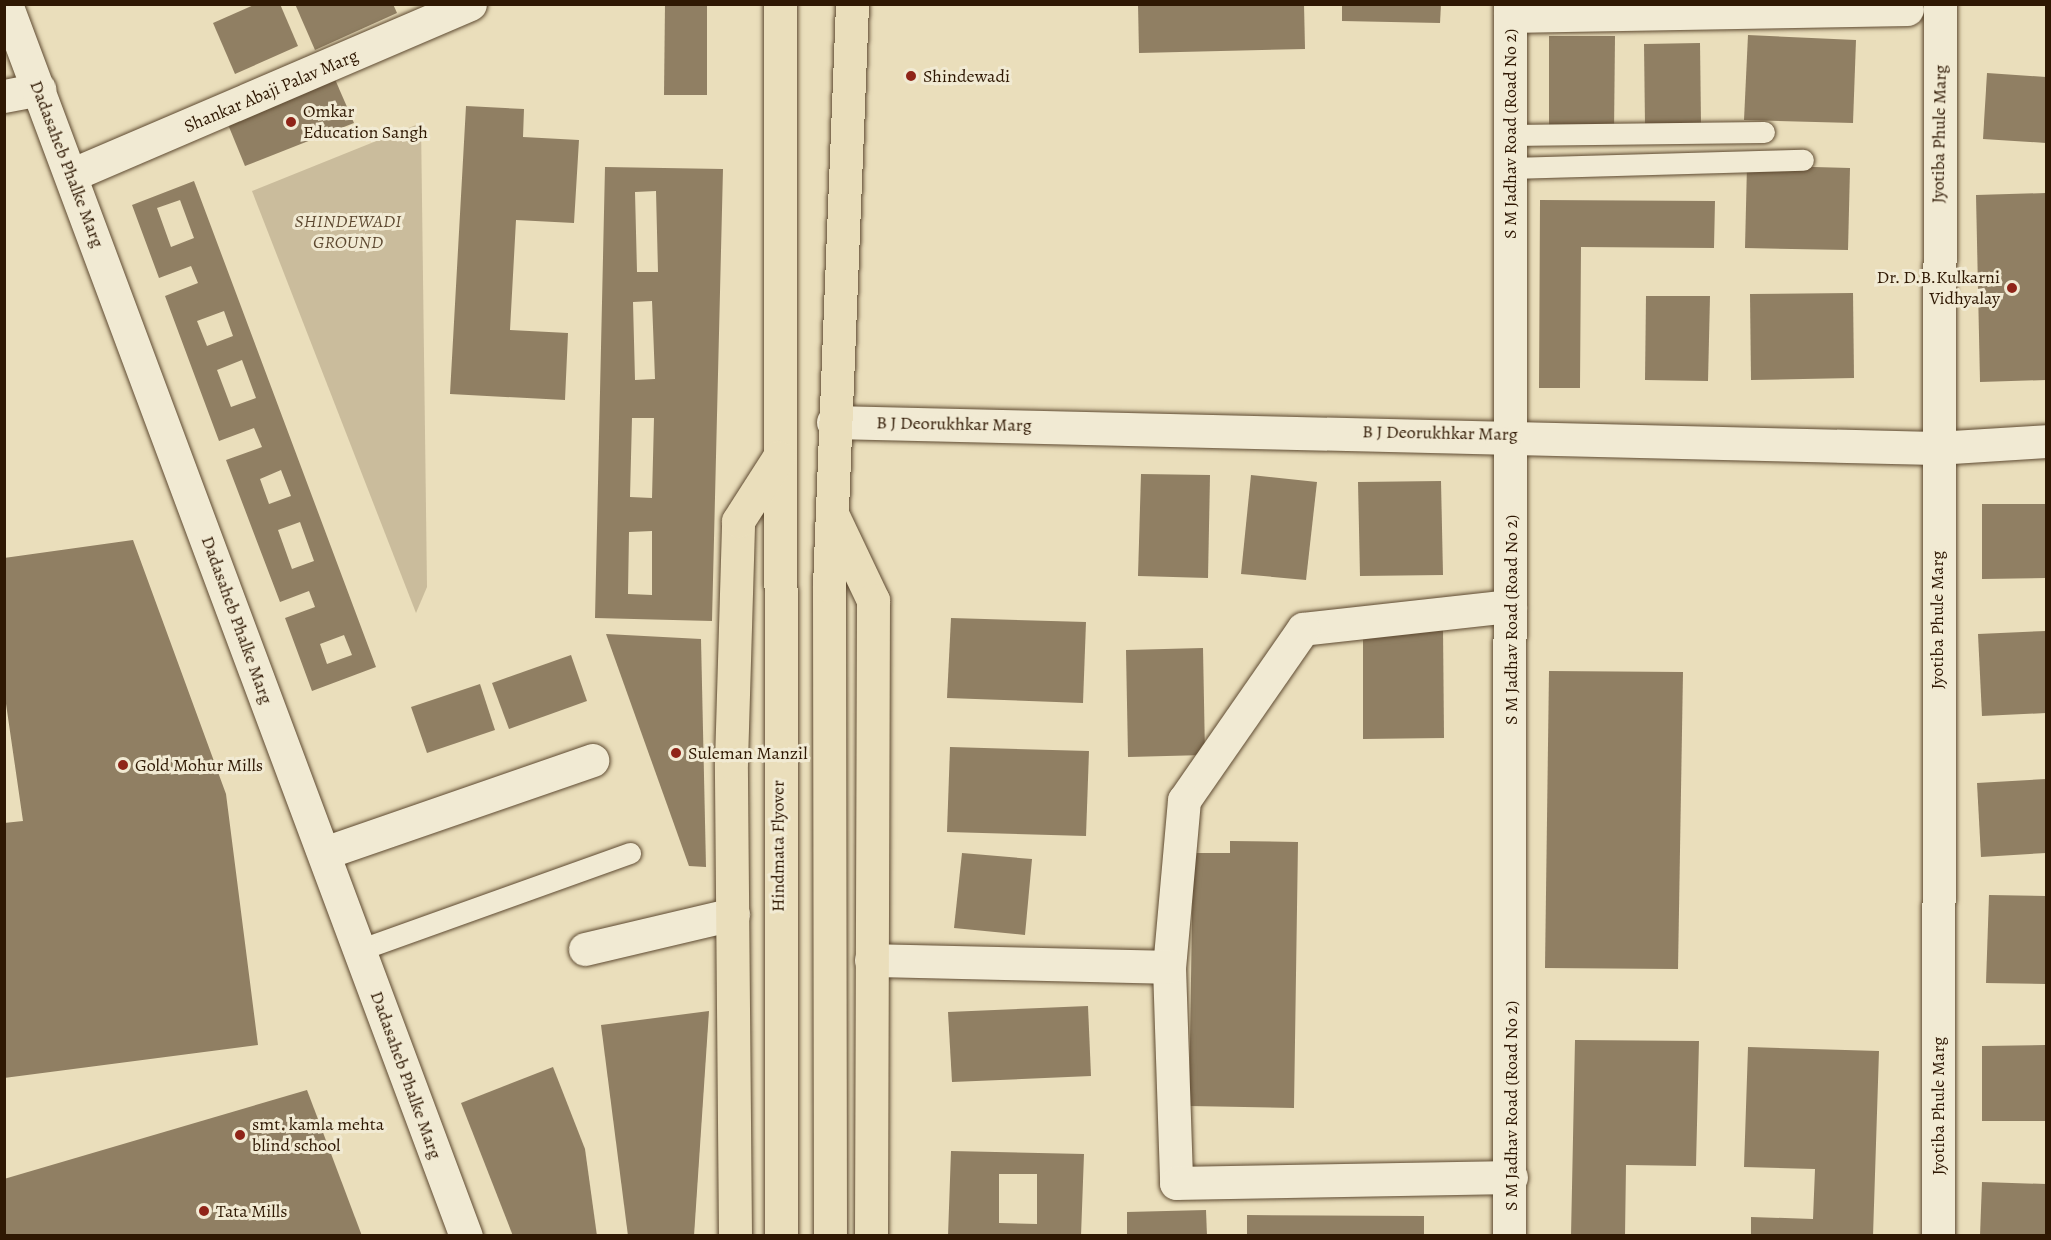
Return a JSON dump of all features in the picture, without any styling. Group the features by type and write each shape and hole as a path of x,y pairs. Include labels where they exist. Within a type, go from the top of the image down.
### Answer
{"highway":[{"name":"Hindmata Flyover","path":"780,4 781,1236"},
{"path":"830,1236 832,422 852,4"},
{"path":"735,1236 731,762 738,521 779,457"},
{"path":"832,514 873,600 871,1236"}],"street":[{"name":"Dadasaheb Phalke Marg","path":"6,4 466,1236"},
{"name":"Shankar Abaji Palav Marg","path":"71,175 470,4"},
{"name":"Jyotiba Phule Marg","path":"1938,1236 1936,448 1940,4"},
{"path":"1510,10 1907,9"},
{"name":"S M Jadhav Road (Road No 2)","path":"1509,1236 1511,1177 1510,10"},
{"path":"4,96 39,89"},
{"name":"B J Deorukhkar Marg","path":"832,422 1510,435 1936,448 2046,441"},
{"path":"1510,606 1303,629 1184,800 1169,967 1176,1183 1511,1177"},
{"path":"324,853 592,760"},
{"path":"585,949 734,914"},
{"path":"871,960 1169,967"}],"lane":[{"path":"1510,135 1764,132"},
{"path":"1510,168 1803,160"},
{"path":"359,950 630,853"}],"green space":[{"name":"SHINDEWADI GROUND","path":"421,123 427,587 416,613 252,191"}],"building":[{"path":"256,4 280,4 298,46 235,74 213,23"},
{"path":"295,4 393,4 397,13 315,50"},
{"path":"665,4 707,4 707,95 664,95"},
{"path":"1138,4 1304,4 1305,49 1139,53"},
{"path":"1342,4 1441,4 1440,23 1342,21"},
{"path":"1748,35 1856,40 1853,123 1744,120"},
{"path":"1549,36 1615,36 1614,132 1549,132"},
{"path":"1700,43 1701,124 1645,125 1644,44"},
{"path":"1987,73 2046,77 2046,143 1983,139"},
{"name":"Omkar Education Sangh","path":"334,77 354,123 245,166 227,122"},
{"path":"466,106 524,109 523,137 579,140 574,223 516,220 510,330 568,333 565,400 450,394"},
{"path":"1747,165 1850,168 1848,250 1745,248"},
{"path":"605,167 723,169 712,621 595,618","holes":["656,191 658,272 637,272 635,192","652,301 655,379 635,380 633,302","632,418 654,418 652,498 630,497","652,531 652,595 628,594 629,532"]},
{"path":"194,181 376,667 312,691 285,618 315,607 309,591 280,602 226,460 262,447 254,428 219,441 165,296 198,283 191,266 159,278 132,205","holes":["180,200 194,238 171,247 157,208","224,311 233,336 207,346 197,321","242,360 256,398 231,407 217,370","281,470 291,496 269,504 260,479","300,522 314,561 292,569 278,530","344,635 352,655 327,664 320,644"]},
{"name":"Dr. D.B.Kulkarni Vidhyalay","path":"2046,193 2046,380 1980,382 1976,195"},
{"path":"1540,200 1715,201 1714,248 1581,247 1580,388 1539,388"},
{"path":"1853,293 1854,378 1751,380 1750,294"},
{"path":"1646,296 1710,296 1708,381 1645,380"},
{"path":"1141,474 1210,475 1208,578 1138,576"},
{"path":"1251,475 1317,482 1306,580 1241,574"},
{"path":"1441,481 1443,575 1360,576 1358,482"},
{"path":"1982,504 2046,504 2046,578 1982,579"},
{"path":"133,540 226,794 258,1045 4,1078 4,823 23,821 4,690 4,558"},
{"path":"951,618 1086,622 1083,703 947,698"},
{"path":"1443,628 1444,738 1363,739 1363,629"},
{"path":"2046,631 2046,713 1982,716 1978,634"},
{"name":"Suleman Manzil","path":"606,634 701,639 706,867 689,866"},
{"path":"1203,648 1205,755 1128,757 1126,650"},
{"path":"571,655 587,701 509,729 492,683"},
{"path":"1549,671 1683,672 1678,969 1545,968"},
{"path":"480,684 495,730 427,753 411,707"},
{"path":"950,747 1089,751 1086,836 947,832"},
{"path":"2046,779 2046,853 1981,857 1977,783"},
{"path":"1230,841 1298,842 1294,1108 1189,1106 1193,853 1230,853"},
{"path":"962,853 1032,859 1025,935 954,928"},
{"path":"1989,895 2046,896 2046,984 1986,983"},
{"path":"1088,1006 1091,1076 952,1082 948,1012"},
{"path":"709,1011 694,1236 628,1236 601,1025"},
{"path":"1575,1040 1699,1041 1696,1166 1626,1165 1625,1236 1571,1236"},
{"path":"2046,1045 2046,1121 1982,1121 1982,1046"},
{"path":"1748,1047 1879,1051 1873,1236 1751,1236 1751,1217 1813,1219 1815,1169 1744,1167"},
{"path":"553,1067 585,1149 597,1236 513,1236 461,1103"},
{"name":"Tata Mills","path":"307,1090 362,1236 4,1236 4,1179"},
{"path":"951,1151 1084,1154 1081,1236 948,1236","holes":["999,1174 1037,1174 1037,1224 999,1223"]},
{"path":"1982,1182 2046,1184 2046,1236 1980,1236"},
{"path":"1206,1210 1207,1236 1127,1236 1127,1212"},
{"path":"1247,1215 1424,1216 1424,1236 1247,1236"}],"place":[{"name":"Shindewadi","path":"911,76"},
{"name":"Omkar Education Sangh","path":"291,122"},
{"name":"Dr. D.B.Kulkarni Vidhyalay","path":"2012,288"},
{"name":"Suleman Manzil","path":"676,753"},
{"name":"Gold Mohur Mills","path":"123,765"},
{"name":"smt. kamla mehta blind school","path":"240,1135"},
{"name":"Tata Mills","path":"204,1211"}]}
